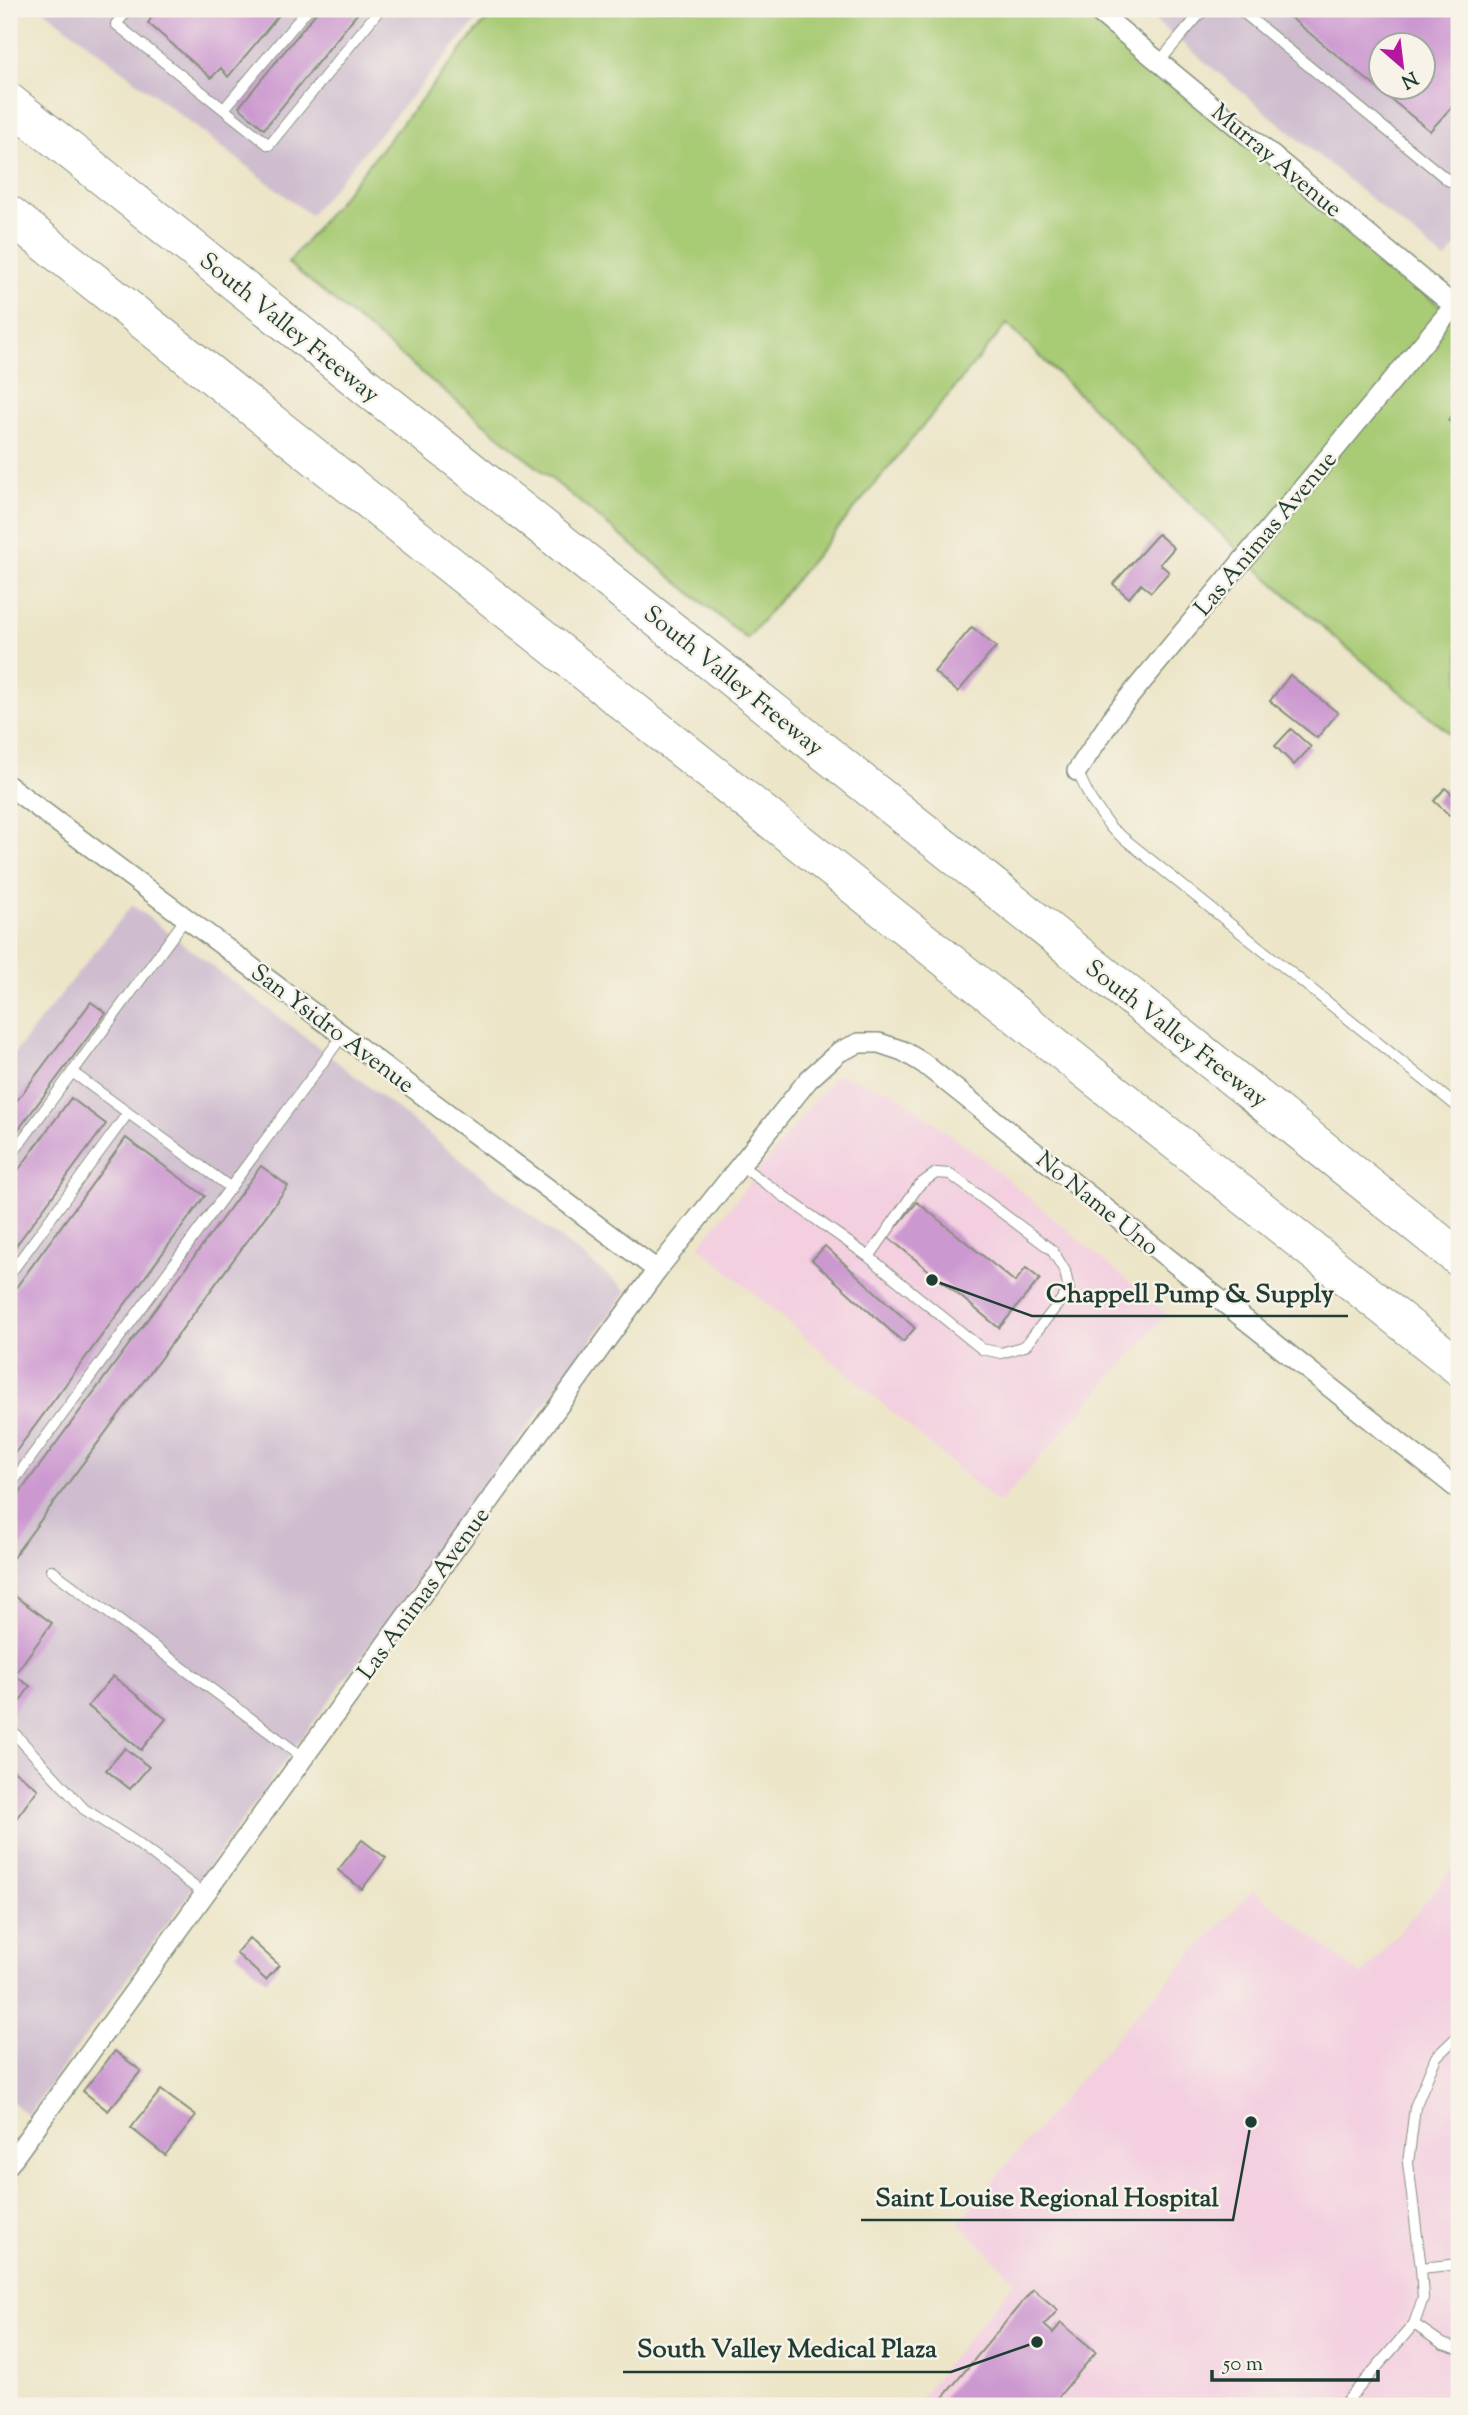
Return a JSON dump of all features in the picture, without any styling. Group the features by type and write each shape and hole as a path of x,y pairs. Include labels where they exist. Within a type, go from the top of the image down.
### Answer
{"highway":[{"name":"South Valley Freeway","path":"9,102 1459,1258"},
{"path":"9,214 1459,1367"}],"street":[{"name":"Murray Avenue","path":"1095,9 1458,305"},
{"name":"Las Animas Avenue","path":"1077,771 1115,714 1458,305"},
{"name":"San Ysidro Avenue","path":"9,786 657,1270"},
{"name":"Las Animas Avenue","path":"9,2164 657,1270 808,1080 839,1052 859,1043"},
{"name":"No Name Uno","path":"859,1043 879,1043 903,1051 923,1063 1459,1490"}],"lane":[{"path":"129,9 116,24 269,145 380,9"},
{"path":"224,109 308,9"},
{"path":"1159,62 1204,9"},
{"path":"1239,9 1449,181 1459,169"},
{"path":"1077,771 1091,800 1111,828 1459,1108"},
{"path":"9,1158 186,918"},
{"path":"9,1487 343,1035"},
{"path":"72,1072 230,1188"},
{"path":"9,1275 128,1112"},
{"path":"740,1165 869,1257 982,1349 1001,1353 1025,1346 1069,1290 1065,1271 1052,1250 950,1174 936,1173 919,1185 869,1257"},
{"path":"51,1570 304,1758"},
{"path":"14,1733 84,1809 133,1840 204,1894"},
{"path":"1343,2406 1414,2324 1423,2298 1408,2163 1415,2107 1436,2057 1459,2035"},
{"path":"1421,2267 1459,2264"},
{"path":"1414,2324 1443,2344 1459,2349"}],"shaded area":[{"path":"43,9 486,9 310,215"},
{"path":"1141,9 1459,9 1459,244 1445,260"},
{"path":"132,905 317,1046 627,1291 28,2115 9,2099 9,1060"},
{"path":"836,1074 892,1091 984,1160 1167,1314 999,1504 699,1246"},
{"path":"1459,1861 1459,2406 913,2406 1015,2281 958,2222 1129,2022 1253,1890 1362,1976"}],"green space":[{"path":"495,9 1088,9 1440,306 1459,284 1459,741 1334,637 1248,560 1007,324 747,639 288,263"}],"building":[{"path":"145,9 284,9 228,77 221,68 211,78 148,23 153,15"},
{"path":"319,9 361,9 264,129 239,107"},
{"path":"1280,9 1459,9 1459,99 1430,131 1394,102 1436,102 1436,32 1366,32 1366,79"},
{"path":"1459,408 1459,431 1448,420"},
{"path":"1158,534 1174,548 1160,564 1169,572 1151,592 1141,584 1129,598 1113,584"},
{"path":"972,627 996,647 958,692 934,672"},
{"path":"1290,675 1338,713 1317,738 1270,701"},
{"path":"1291,729 1311,747 1294,765 1275,746"},
{"path":"1445,788 1459,800 1459,824 1434,801"},
{"path":"91,1002 106,1013 9,1142 9,1111"},
{"path":"71,1098 106,1124 9,1255 9,1183"},
{"path":"126,1138 205,1196 9,1461 9,1297"},
{"path":"261,1166 288,1186 9,1563 9,1507"},
{"path":"917,1202 1015,1282 1026,1268 1040,1279 999,1328 888,1237"},
{"path":"825,1246 915,1328 903,1342 812,1260"},
{"path":"9,1592 52,1623 15,1674 9,1669"},
{"path":"9,1672 30,1686 9,1718"},
{"path":"113,1676 166,1719 141,1750 88,1706"},
{"path":"125,1748 149,1767 130,1789 106,1770"},
{"path":"9,1767 38,1789 12,1824 9,1821"},
{"path":"362,1840 386,1858 362,1889 338,1870"},
{"path":"249,1938 279,1965 266,1980 236,1953"},
{"path":"115,2051 141,2071 108,2111 83,2091"},
{"path":"161,2090 196,2116 165,2155 131,2128"},
{"path":"1033,2289 1058,2310 1044,2325 1053,2333 1061,2323 1096,2352 1051,2406 947,2406 940,2401"}],"place":[{"name":"Chappell Pump & Supply","path":"932,1280"},
{"name":"Saint Louise Regional Hospital","path":"1251,2122"},
{"name":"South Valley Medical Plaza","path":"1037,2342"}]}
